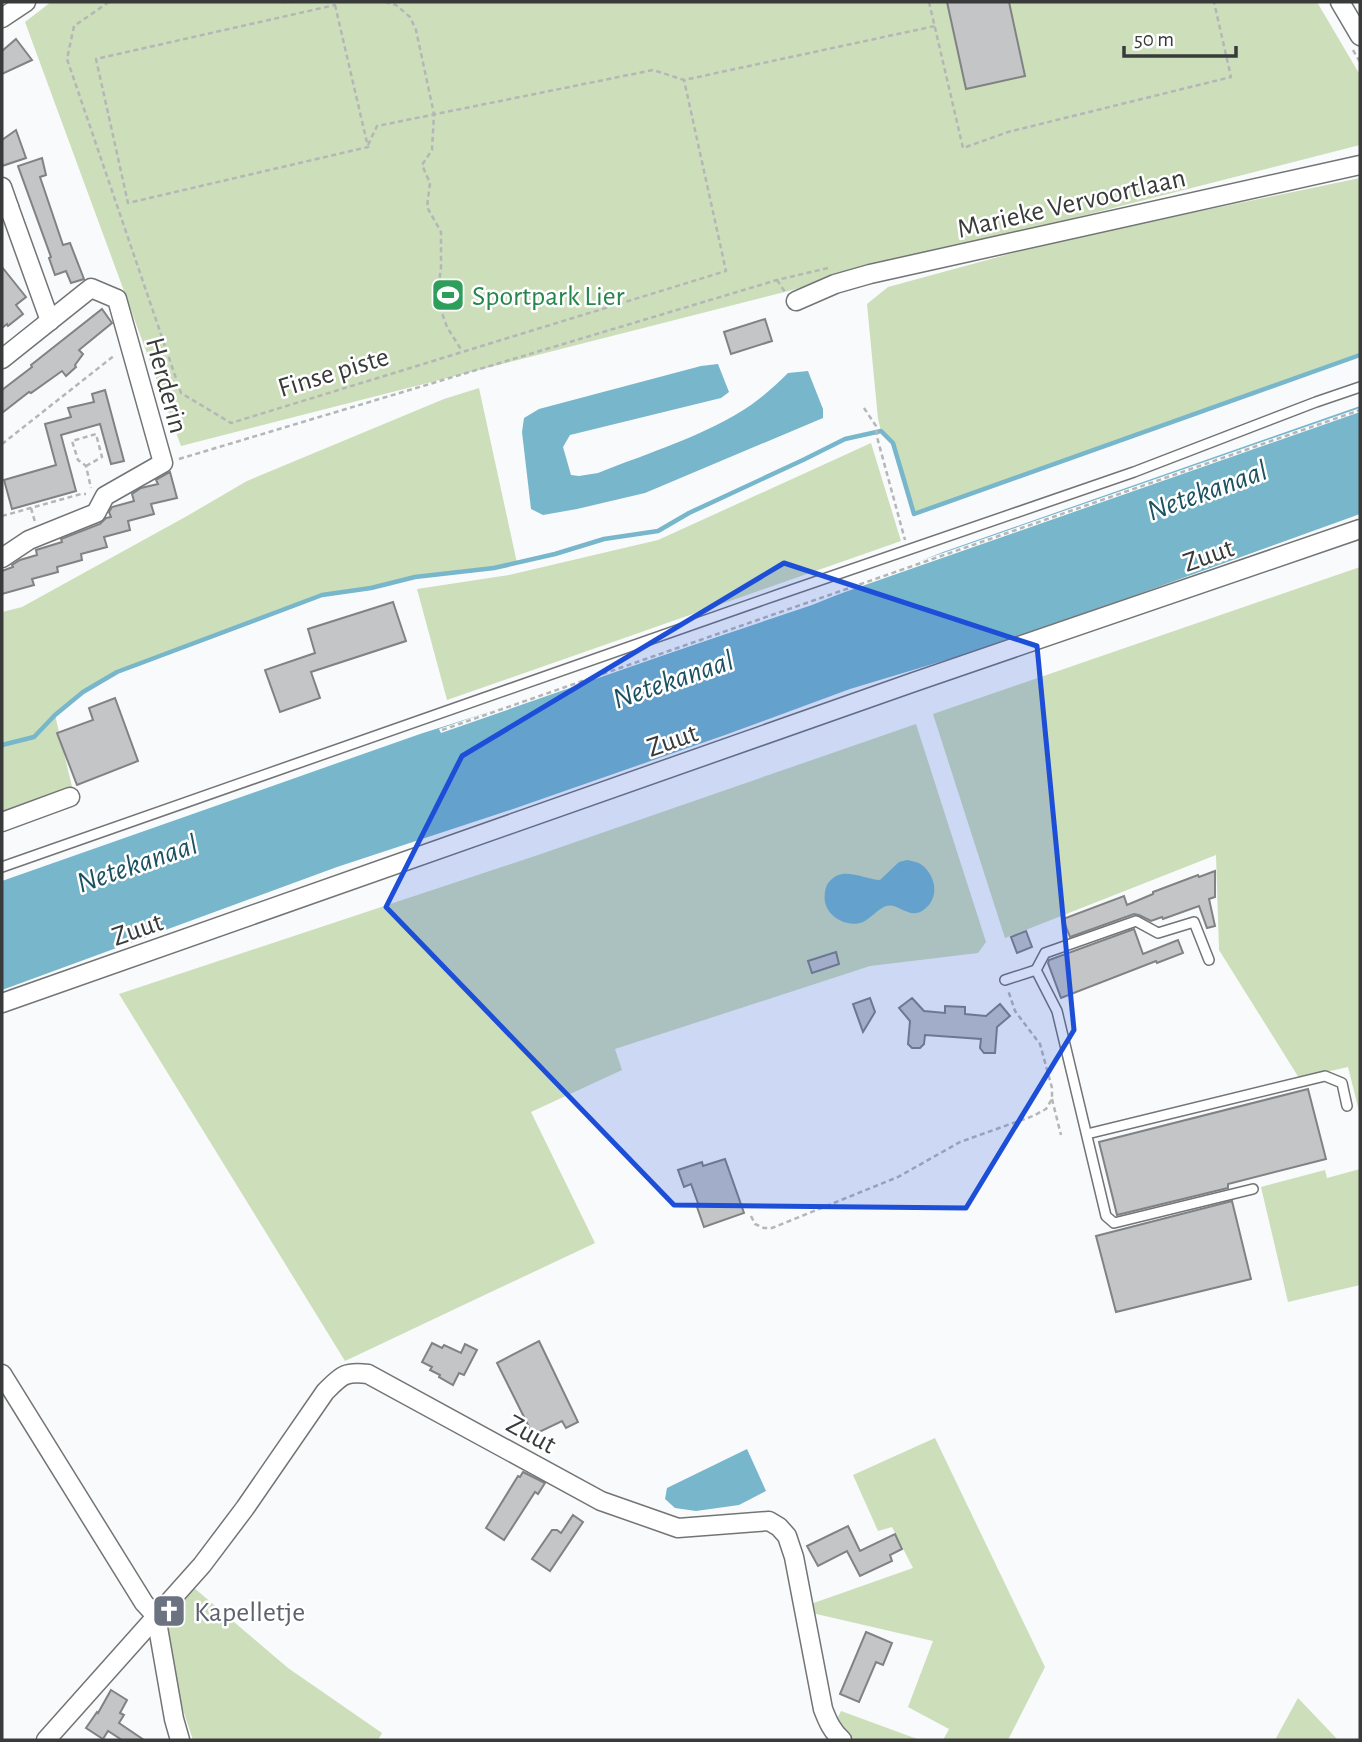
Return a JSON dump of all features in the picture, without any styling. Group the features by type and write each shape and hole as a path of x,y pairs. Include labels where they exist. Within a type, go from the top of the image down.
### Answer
{"street":[{"path":"2,19 26,2"},
{"path":"1340,2 1360,36"},
{"name":"Marieke Vervoortlaan","path":"796,301 870,274 1360,165"},
{"path":"2,187 5,208 50,321 2,359"},
{"name":"Herderin","path":"2,558 29,540 96,513 105,496 163,463 117,299 91,288 50,321"},
{"name":"Zuut","path":"2,1003 914,682 1360,529"},
{"path":"2,822 70,797"},
{"name":"Zuut","path":"46,1740 209,1556 325,1392 346,1373 368,1374 601,1502 645,1518 678,1528 757,1521 769,1521 779,1527 787,1536 794,1557 828,1724 842,1740"},
{"path":"2,1374 144,1603 156,1616 180,1740"}],"lane":[{"path":"2,867 1134,472 1360,387"},
{"path":"1005,980 1036,970 1045,953 1136,921 1158,933 1194,922 1209,960"},
{"path":"1036,970 1057,1011 1106,1216 1114,1223 1253,1189"},
{"path":"1087,1134 1325,1076 1342,1083 1347,1106"}],"path":[{"name":"Finse piste","path":"109,2 74,26 67,59 181,393 230,423 726,271 684,80"},
{"path":"282,2 295,2"},
{"path":"385,2 396,5 410,17 416,30 434,114 432,150 422,165 430,183 427,207 441,232 437,299 447,327 462,352"},
{"path":"929,2 963,148 1008,132 1231,77 1214,2"},
{"path":"335,5 368,147 128,203 96,59 335,5"},
{"path":"368,147 377,126 653,70 684,80 935,26"},
{"path":"163,463 764,284 830,268"},
{"path":"2,444 116,354 132,350"},
{"path":"864,408 876,426 908,550"},
{"path":"442,730 1360,410"},
{"path":"2,516 81,494 93,495 86,466 78,460 72,441 96,434 102,457 86,466"},
{"path":"1005,980 1015,1011 1040,1044 1061,1135"},
{"path":"751,1216 755,1224 772,1228 898,1177 960,1142 1033,1116 1046,1109 1052,1099"}],"highlighted area":[{"path":"784,563 1037,646 1074,1030 966,1208 674,1205 386,907 462,756"}],"green space":[{"name":"Sportpark Lier","path":"51,2 1317,2 1360,75 1360,145 181,446 25,22"},
{"path":"1360,178 1360,355 914,514 893,443 881,431 878,419 867,304 888,287 1057,241"},
{"path":"479,388 517,563 415,577 370,588 322,595 117,672 83,692 55,715 73,791 2,817 2,612 22,607 247,481 444,399"},
{"path":"871,443 901,541 447,700 417,589 509,575 658,540"},
{"path":"1360,567 1360,1115 1348,1067 1299,1078 1219,950 1216,855 1005,938 933,714"},
{"path":"916,724 986,942 978,953 870,966 615,1049 622,1070 531,1112 595,1243 345,1361 119,994 538,855"},
{"path":"1360,1169 1360,1285 1288,1302 1261,1187 1325,1170 1327,1178"},
{"path":"935,1438 1045,1667 1008,1740 943,1740 949,1729 908,1707 933,1641 812,1613 808,1605 913,1568 892,1527 878,1531 853,1475"},
{"path":"193,1587 288,1668 382,1733 378,1740 193,1740 178,1695 167,1620"},
{"path":"1298,1698 1338,1740 1275,1740"},
{"path":"841,1711 920,1740 849,1740 835,1723"}],"water":[{"path":"718,364 729,392 721,398 570,435 563,447 571,475 598,473 716,425 751,405 788,373 808,371 823,409 823,418 645,493 543,515 531,509 522,432 524,418 539,409 701,366"},
{"name":"Netekanaal","path":"1360,406 1360,514 976,651 850,689 516,808 337,867 2,990 2,881 420,734 812,605 943,552"},
{"path":"907,860 922,865 933,882 932,901 922,911 912,913 890,905 857,924 846,923 830,913 825,900 826,889 834,877 853,874 880,880 899,862"},
{"path":"747,1449 766,1491 739,1505 696,1511 675,1508 665,1499 667,1488"}],"pier":[{"path":"1360,408 1360,412 441,733 439,729 811,601"}],"building":[{"path":"947,2 1009,2 1025,76 966,89"},
{"path":"16,39 32,60 2,74 2,51"},
{"path":"16,130 26,158 2,166 2,140"},
{"path":"42,158 46,175 40,177 63,245 70,243 84,279 71,283 66,271 55,275 18,166"},
{"path":"2,267 26,297 16,305 23,314 2,328"},
{"path":"102,309 112,323 79,350 83,354 76,367 66,376 62,371 2,413 2,390"},
{"path":"765,319 772,341 731,354 724,332"},
{"path":"105,390 124,461 111,464 100,424 61,435 76,491 12,509 4,480 56,465 45,424 71,417 68,408 94,402 92,394"},
{"path":"170,472 177,498 151,504 154,514 128,521 130,530 104,537 107,547 81,554 82,560 57,567 58,572 32,579 34,585 2,594 2,571 13,567 12,565 20,560 37,555 36,550 62,542 61,539 100,524 111,517 109,512 112,507 134,501 132,494 141,488 158,484 156,480"},
{"path":"393,602 406,641 311,672 320,698 280,712 265,670 315,653 308,629"},
{"path":"115,698 138,761 77,785 57,733 93,720 89,708"},
{"path":"1215,871 1215,897 1209,899 1215,926 1207,928 1199,906 1151,921 1134,914 1070,937 1063,919 1124,896 1127,905 1153,892"},
{"path":"1134,929 1143,954 1178,940 1183,953 1061,998 1049,960"},
{"path":"1026,931 1032,947 1017,953 1011,937"},
{"path":"836,952 839,964 812,973 808,961"},
{"path":"870,998 875,1012 863,1032 853,1004"},
{"path":"912,998 924,1011 945,1013 945,1006 965,1007 965,1014 986,1016 1000,1004 1010,1016 997,1027 995,1053 984,1053 980,1048 981,1039 925,1035 924,1044 920,1048 912,1048 908,1044 910,1021 899,1008"},
{"path":"1308,1089 1326,1159 1228,1184 1228,1188 1117,1215 1099,1142"},
{"path":"725,1159 744,1213 704,1227 691,1184 684,1187 678,1170 702,1162 703,1166"},
{"path":"1232,1201 1251,1279 1116,1312 1096,1236"},
{"path":"539,1341 578,1422 566,1428 562,1421 533,1435 497,1363"},
{"path":"432,1343 461,1353 465,1344 477,1350 464,1375 459,1373 453,1385 422,1362"},
{"path":"523,1472 545,1483 538,1494 535,1492 504,1540 486,1528"},
{"path":"573,1515 583,1522 550,1571 532,1559 552,1530 561,1533"},
{"path":"848,1526 860,1551 895,1534 902,1549 890,1555 892,1561 860,1576 847,1551 818,1566 807,1546"},
{"path":"866,1632 892,1643 883,1665 876,1662 859,1702 840,1694"},
{"path":"111,1690 127,1700 120,1713 124,1715 119,1723 144,1740 122,1740 108,1731 103,1739 86,1728"}],"waterway":[{"path":"2,745 34,737 83,692 117,672 322,595 371,588 415,577 494,568 604,539 658,531 689,513 845,439 881,431 893,443 914,514 1360,355"}],"place":[{"name":"Sportpark Lier","path":"448,295"},
{"name":"Kapelletje","path":"169,1611"}]}
